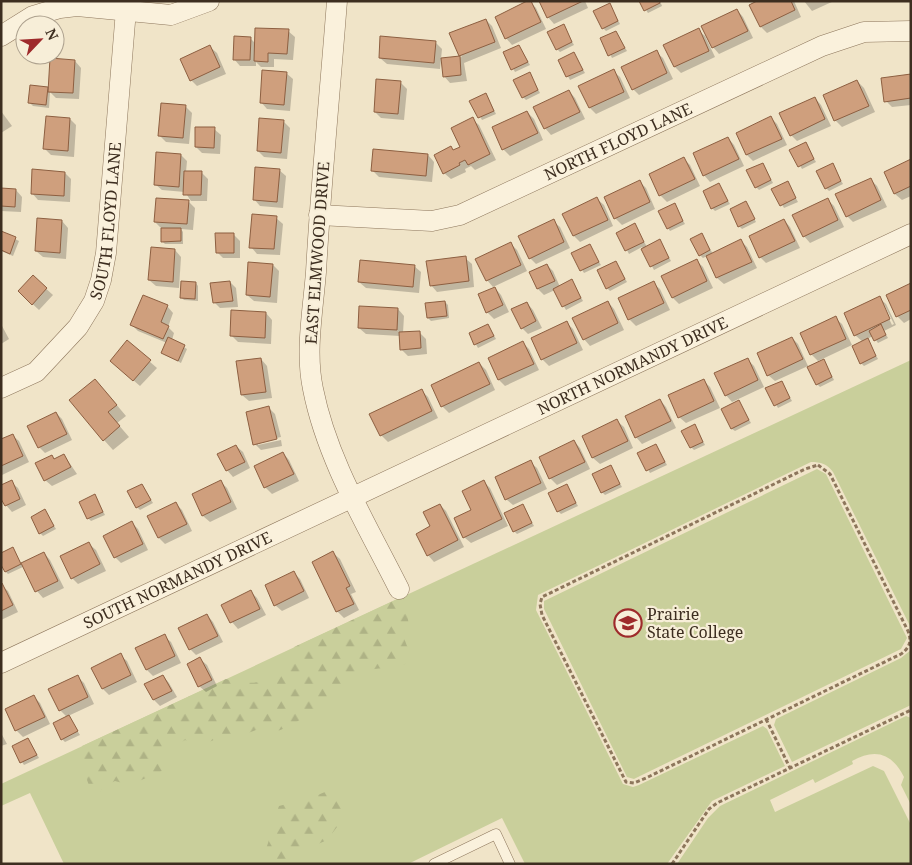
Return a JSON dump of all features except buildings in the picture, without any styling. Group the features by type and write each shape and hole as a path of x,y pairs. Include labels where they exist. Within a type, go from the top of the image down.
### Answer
{"street":[{"path":"1,36 18,24 49,11 77,6 172,15 209,1"},
{"name":"EAST ELMWOOD DRIVE","path":"337,1 319,215 310,357 312,387 320,421 330,449 400,589"},
{"name":"SOUTH FLOYD LANE","path":"1,388 36,372 78,327 94,302 101,280 106,253 126,10"},
{"name":"NORTH FLOYD LANE","path":"319,215 432,221 460,215 822,46 864,32 911,31"},
{"name":"NORTH NORMANDY DRIVE","path":"354,497 911,234"},
{"name":"SOUTH NORMANDY DRIVE","path":"1,663 354,497"}],"lane":[{"path":"434,864 451,860 496,834 510,864"}],"path":[{"path":"818,465 830,474 907,629 910,642 901,654 766,720 640,781 634,783 626,782 544,619 540,608 541,600 545,595 805,469 818,465"},
{"path":"672,864 709,809 911,710"},
{"path":"766,720 790,768"}],"green space":[{"path":"911,360 911,628 833,472 826,465 815,462 811,462 538,595 536,610 623,784 633,787 639,785 763,726 767,729 785,766 712,801 667,864 525,864 502,818 408,864 64,864 30,793 1,806 1,784"},
{"path":"817,469 826,474 907,638 901,649 634,779 627,777 544,609 544,601"},
{"path":"397,599 406,608 409,625 402,633 407,646 413,653 412,661 398,666 367,670 353,676 345,684 331,705 316,716 304,719 275,732 261,728 235,738 224,735 201,746 185,740 166,753 162,771 130,785 115,781 104,786 99,793 91,791 82,766 82,746 226,679 248,683 269,680 286,669 294,647"},
{"path":"911,650 911,705 792,762 774,725 776,719 901,658"},
{"path":"906,716 911,718 911,805 901,785 904,777 899,769 888,758 875,754 860,757 852,761 853,764 815,783 813,779 770,800 775,812 873,766 884,771 911,825 911,864 677,864 708,818 720,806"},
{"path":"332,789 345,804 344,818 327,840 307,849 294,864 259,864 266,850 279,806 313,797"}],"place":[{"name":"Prairie State College","path":"628,623"}]}
